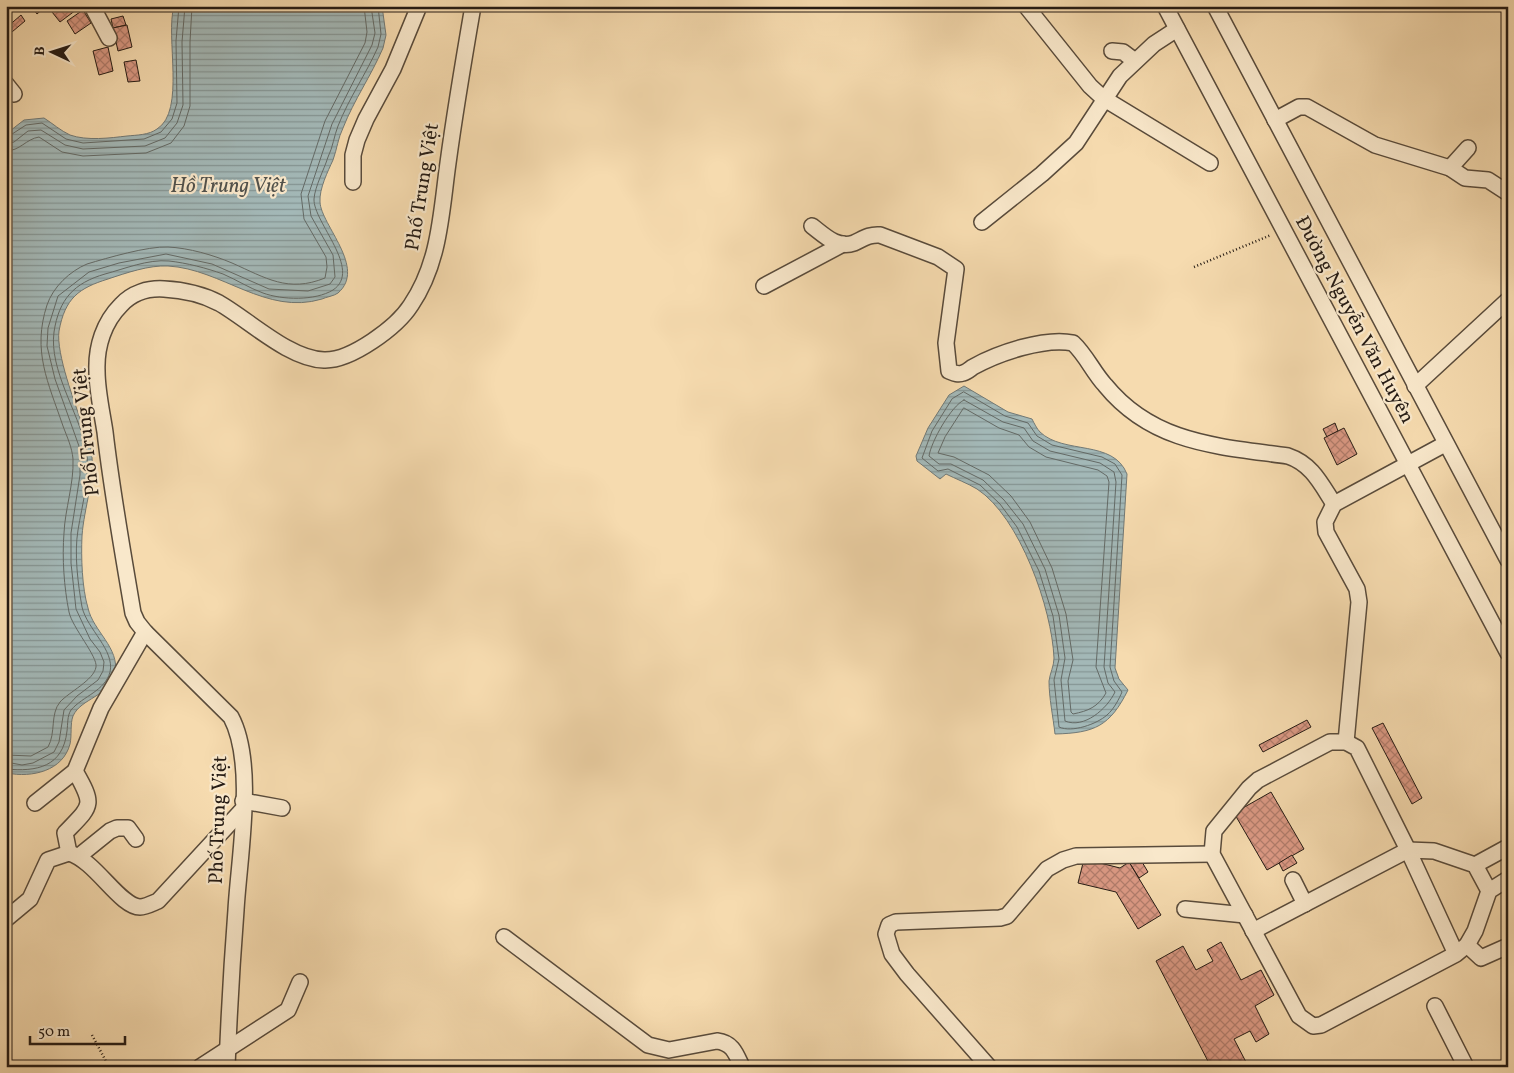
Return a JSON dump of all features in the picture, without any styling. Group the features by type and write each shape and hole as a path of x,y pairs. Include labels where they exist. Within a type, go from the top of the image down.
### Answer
{"street":[{"path":"92,6 109,38"},
{"path":"353,182 353,154 357,140 396,60 419,6"},
{"name":"Phố Trung Việt","path":"227,1067 230,1049 243,805 242,749 239,732 231,717 145,632 133,613 110,477 96,370 103,330 110,316 124,302 138,292 158,288 183,290 217,302 302,356 325,360 352,353 372,342 410,308 428,276 438,241 448,162 473,6"},
{"path":"1026,6 1090,86 1103,98 1210,163"},
{"name":"Đường Nguyễn Văn Huyên","path":"1165,6 1508,653"},
{"name":"Đường Nguyễn Văn Huyên","path":"1215,6 1508,560"},
{"path":"982,222 1042,174 1076,143 1103,98 1120,76 1154,44 1177,29"},
{"path":"1112,51 1123,52 1135,61"},
{"path":"1275,120 1299,107 1307,107 1375,145 1450,168 1466,178 1494,182 1508,193"},
{"path":"1450,168 1468,148"},
{"path":"812,226 830,241 843,244 852,243 871,234 880,235 938,257 950,263 956,269 946,343 949,371 956,374 964,373 973,366 1013,350 1059,340 1073,342 1105,386 1136,416 1161,430 1189,441 1288,456 1301,460 1310,467 1334,504"},
{"path":"764,286 843,244"},
{"path":"1415,386 1508,300"},
{"path":"1346,742 1359,602 1357,589 1326,532 1325,522 1334,504 1446,444"},
{"path":"35,803 76,771 101,708 145,632"},
{"path":"1508,879 1489,891 1480,919 1461,949 1320,1025 1313,1026 1299,1016 1212,854 1214,832 1249,788 1270,773 1330,742 1346,742 1357,748 1408,850 1461,949 1481,958 1508,946"},
{"path":"76,771 88,793 89,800 86,811 65,834 74,854 129,904 139,907 158,901 243,805 282,808"},
{"path":"6,920 30,899 48,860 74,854 117,828 128,828 136,839"},
{"path":"1253,931 1408,850 1434,851 1476,864 1508,847"},
{"path":"989,1067 907,974 892,954 886,934 889,925 896,922 1000,918 1007,916 1047,868 1076,856 1212,854"},
{"path":"1476,864 1489,891"},
{"path":"1293,880 1305,904"},
{"path":"1185,909 1245,915"},
{"path":"504,937 648,1045 669,1050 717,1041 725,1042 732,1047 742,1067"},
{"path":"200,1067 288,1010 300,982"},
{"path":"1435,1006 1466,1067"},
{"path":"230,1049 237,1067"}],"path":[{"path":"1194,267 1284,230"},
{"path":"92,1035 109,1067"}],"water":[{"name":"Hồ Trung Việt","path":"174,6 382,6 386,35 383,48 341,132 320,197 322,211 345,259 348,271 346,283 334,295 302,303 263,297 188,269 161,266 122,274 98,282 81,291 69,302 59,331 60,352 71,392 91,448 92,459 91,481 82,536 83,582 91,616 114,656 115,673 107,687 82,705 73,716 70,744 61,761 36,773 7,773 6,134 24,120 44,118 70,135 84,138 139,135 157,129 166,120 171,107 173,90 172,19"},
{"path":"964,386 1008,412 1032,419 1040,432 1050,439 1100,451 1111,456 1120,463 1127,474 1115,668 1119,679 1128,690 1115,712 1100,725 1091,729 1081,732 1055,734 1049,681 1054,658 1047,615 1031,566 1007,520 993,502 977,489 946,474 940,479 917,461 916,456 928,428 949,395"}],"building":[{"path":"31,6 46,6 37,14"},
{"path":"60,6 80,7 60,22 52,12"},
{"path":"83,10 91,23 75,34 67,21"},
{"path":"21,15 25,21 6,37 6,28"},
{"path":"123,16 126,25 113,28 111,19"},
{"path":"127,25 132,47 118,51 113,28"},
{"path":"108,47 113,71 99,75 93,51"},
{"path":"136,60 140,81 128,82 124,62"},
{"path":"1335,423 1338,431 1327,437 1323,429"},
{"path":"1344,428 1357,454 1337,465 1324,438"},
{"path":"1307,720 1311,727 1263,752 1259,745"},
{"path":"1383,723 1422,798 1412,804 1372,728"},
{"path":"1271,792 1304,849 1267,870 1234,813"},
{"path":"1292,855 1297,863 1283,871 1279,863"},
{"path":"1139,857 1148,872 1139,878 1129,862"},
{"path":"1084,859 1120,868 1129,862 1161,915 1138,929 1116,892 1078,883"},
{"path":"1221,942 1241,980 1261,970 1274,995 1255,1006 1269,1034 1256,1042 1250,1031 1234,1039 1246,1062 1237,1067 1211,1067 1156,961 1183,946 1196,970 1213,961 1207,950"}]}
